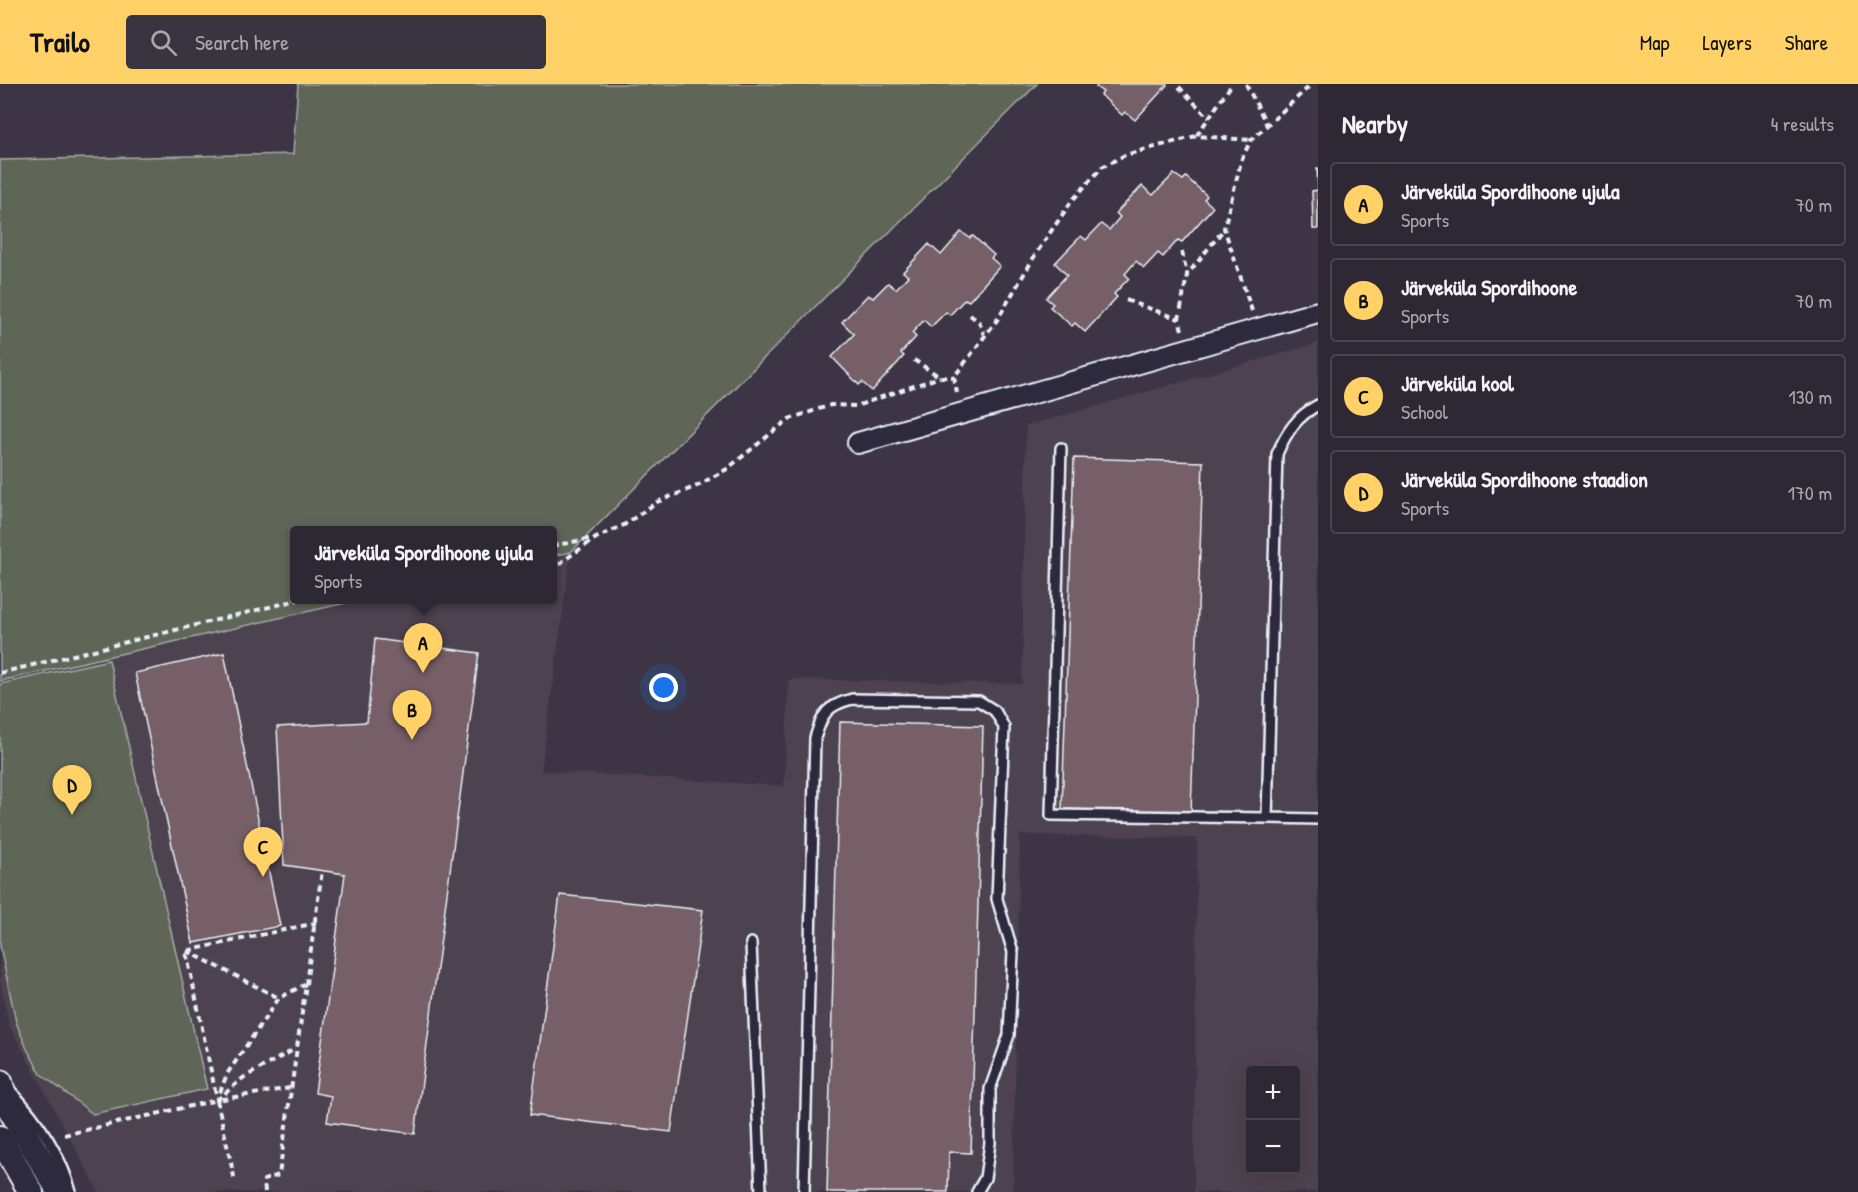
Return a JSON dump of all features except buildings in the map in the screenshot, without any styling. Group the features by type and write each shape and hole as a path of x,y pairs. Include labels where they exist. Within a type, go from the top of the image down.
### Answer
{"street":[{"path":"858,443 1318,312"},
{"path":"0,1081 7,1104 60,1192"},
{"path":"0,1138 25,1184"}],"lane":[{"path":"1266,818 1277,454 1286,434 1305,412 1318,405"},
{"path":"1061,447 1051,815 1318,819"},
{"path":"804,1192 815,738 821,721 833,704 852,699 979,701 995,711 1004,728 997,899 1013,952 1009,1035 990,1089 990,1143 985,1178 977,1192"},
{"path":"751,943 761,1192"},
{"path":"0,1081 36,1118 65,1170 71,1192"},
{"path":"0,1155 25,1184"}],"path":[{"path":"1196,136 1232,84"},
{"path":"1246,84 1268,125"},
{"path":"1187,275 1224,228 1242,158 1251,140 1312,84"},
{"path":"1179,87 1209,118"},
{"path":"961,413 954,377 984,334 997,320 1037,252 1071,202 1102,167 1125,155 1196,136 1251,140"},
{"path":"1224,228 1258,329"},
{"path":"1182,252 1187,275 1179,319 1186,349"},
{"path":"1126,300 1179,319"},
{"path":"970,315 979,322 984,334"},
{"path":"914,360 940,377"},
{"path":"557,566 596,538 624,525 657,502 697,486 727,469 789,419 831,405 856,406 940,377 954,377"},
{"path":"557,545 596,538"},
{"path":"0,673 290,602"},
{"path":"264,1192 264,1180 279,1175 322,871"},
{"path":"186,951 316,923"},
{"path":"186,951 279,998"},
{"path":"186,951 235,1181"},
{"path":"217,1100 227,1074 279,998 306,984"},
{"path":"217,1100 243,1078 296,1048"},
{"path":"63,1135 217,1100 290,1088"}],"shaded area":[{"path":"1318,343 1318,1192 1194,1192 1197,838 1020,835 1013,1192 99,1192 9,1025 0,981 0,681 341,604 557,604 557,555 571,552 541,771 784,786 789,679 1022,684 1026,426"}],"green space":[{"path":"298,84 1037,84 571,552 557,555 557,526 290,526 290,604 341,604 0,681 0,160 293,154"},
{"path":"109,660 207,1089 93,1114 41,1074 16,1022 0,946 0,684"}],"place":[{"name":"Järveküla Spordihoone ujula","path":"423,673"},
{"name":"Järveküla Spordihoone","path":"412,740"},
{"name":"Järveküla Spordihoone staadion","path":"72,815"},
{"name":"Järveküla kool","path":"263,877"}]}
